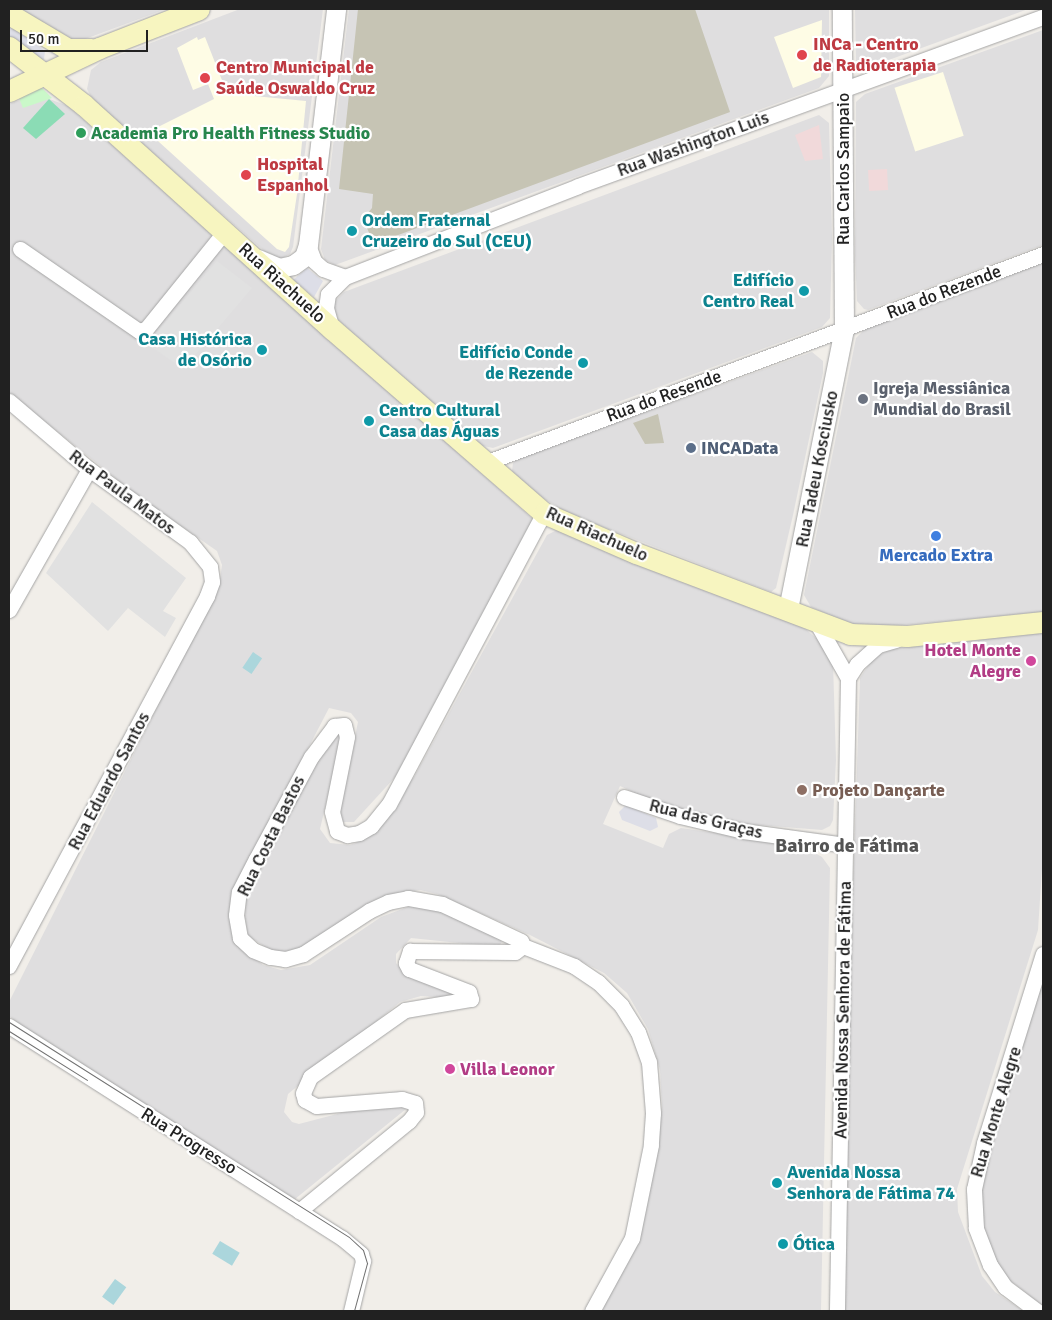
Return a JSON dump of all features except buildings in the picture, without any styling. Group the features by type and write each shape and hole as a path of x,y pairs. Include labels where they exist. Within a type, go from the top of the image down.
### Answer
{"main road":[{"path":"9,91 43,73 99,48 199,9"},
{"path":"9,14 68,49 99,48"},
{"name":"Rua Riachuelo","path":"9,47 84,105 332,329 544,513 628,550 850,634 907,636 1043,622"}],"street":[{"path":"254,258 279,268 304,257 308,245 336,9"},
{"name":"Rua Carlos Sampaio","path":"842,9 844,329"},
{"name":"Rua Washington Luis","path":"332,329 326,308 328,294 346,277 578,186 1043,16"},
{"path":"20,249 135,331 142,331 225,231"},
{"path":"308,245 314,261 323,269 346,277"},
{"name":"Rua do Rezende","path":"844,329 1043,254"},
{"name":"Rua do Resende","path":"485,463 844,329"},
{"name":"Rua Tadeu Kosciusko","path":"788,609 844,329"},
{"name":"Rua Paula Matos","path":"9,401 89,469 190,542 203,556 210,568 212,582 207,596"},
{"path":"9,610 89,469"},
{"name":"Rua Costa Bastos","path":"523,946 521,940 442,904 408,898 388,902 369,911 303,954 285,959 270,957 253,950 240,938 236,915 239,892 256,859 311,756 334,726 344,725 347,737 332,812 337,830 347,835 358,833 371,826 389,804 544,513"},
{"name":"Rua Eduardo Santos","path":"9,966 207,596"},
{"name":"Avenida Nossa Senhora de Fátima","path":"815,620 848,678 848,845 837,1311"},
{"path":"848,678 857,664 878,645 907,636"},
{"name":"Rua das Graças","path":"624,797 680,816 743,831 848,845"},
{"path":"299,1211 409,1121 416,1112 415,1103 402,1099 316,1106 305,1100 303,1093 310,1077 405,1010 467,1002 471,999 469,992 409,969 406,963 410,951 515,952 523,946 574,966 598,982 622,1005 634,1025 649,1062 653,1113 651,1145 634,1230 610,1282 592,1311"},
{"name":"Rua Monte Alegre","path":"1037,1311 1005,1287 990,1265 976,1228 974,1189 984,1143 1043,954"},
{"name":"Rua Progresso","path":"9,1026 342,1238 361,1254 364,1261 351,1311"}],"shaded area":[{"path":"20,9 166,9 85,39 67,39"},
{"path":"240,9 323,9 293,247 290,254 281,259 271,257 93,101 87,89 91,70 101,62"},
{"path":"349,9 829,9 829,76 819,88 335,265 325,260 321,249"},
{"path":"358,9 695,9 730,112 374,244 363,219 372,208 373,194 339,189"},
{"path":"855,9 1028,9 864,69 856,62"},
{"name":"INCa - Centro de Radioterapia","path":"822,20 821,77 793,88 774,37"},
{"path":"9,25 45,51 44,59 41,60 9,37"},
{"path":"1043,30 1043,245 868,310 864,309 857,301 855,254 856,102 865,94"},
{"name":"Hospital Espanhol","path":"197,37 198,40 205,37 227,93 241,88 244,95 306,101 297,194 289,247 285,252 277,249 148,132 214,99 208,84 193,90 177,48"},
{"path":"943,72 964,136 915,151 894,88"},
{"path":"29,97 44,97 68,106 535,521 397,775 354,822 343,822 339,815 358,722 351,713 329,708 232,895 229,914 239,946 263,965 281,970 310,965 381,917 413,905 430,907 499,938 502,942 498,947 411,938 396,954 396,963 403,971 469,999 421,996 400,1002 288,1094 284,1112 292,1122 299,1124 360,1108 411,1105 295,1199 58,1054 9,1016 9,1002 194,634 220,579 222,565 217,551 138,496 9,393 9,104"},
{"path":"819,115 829,123 832,237 830,318 822,327 493,448 479,445 337,322 333,313 335,301 344,292"},
{"path":"819,125 823,159 805,161 795,135"},
{"path":"887,169 888,190 869,191 868,170"},
{"path":"217,261 252,288 195,355 178,365 147,344"},
{"path":"1043,263 1043,612 871,628 845,622 811,607 804,595 856,338 866,328"},
{"path":"307,268 323,281 314,297 293,280"},
{"path":"812,352 823,361 823,373 776,588 771,592 570,514 534,493 512,471 513,463 519,458"},
{"path":"658,414 664,443 645,444 633,423"},
{"path":"92,502 186,578 163,611 176,618 165,637 128,608 108,631 46,573"},
{"path":"557,530 803,627 823,644 833,663 836,760 833,820 830,826 822,830 745,824 668,808 620,786 603,824 663,848 669,834 681,828 743,837 811,851 822,857 830,868 821,1311 598,1311 648,1191 662,1107 660,1070 648,1029 627,993 604,973 530,935 437,894 420,890 387,896 302,952 274,952 248,936 245,917 246,898 321,750 336,734 339,735 341,741 320,829 330,843 350,845 356,843 414,777 547,535"},
{"path":"1038,632 1043,633 1043,853 1038,930 957,1189 958,1212 982,1276 995,1292 1023,1311 842,1311 846,1096 860,678 873,658 891,649"},
{"path":"626,805 656,818 658,827 650,831 622,820 619,812"},
{"path":"1043,967 1043,1306 1000,1273 976,1213 976,1177"}],"green space":[{"path":"36,82 52,98 23,108 16,91"},
{"path":"49,99 65,114 36,139 23,128"}],"water":[{"path":"253,652 262,658 251,674 242,668"},
{"path":"220,1241 240,1253 232,1266 212,1254"},
{"path":"115,1279 126,1287 113,1305 102,1297"}],"tram line":[{"path":"9,1022 349,1237 363,1250 367,1263 354,1311"},
{"path":"9,1031 87,1080"}],"place":[{"name":"INCa - Centro de Radioterapia","path":"802,55"},
{"name":"Centro Municipal de Saúde Oswaldo Cruz","path":"205,78"},
{"name":"Academia Pro Health Fitness Studio","path":"81,133"},
{"name":"Hospital Espanhol","path":"246,175"},
{"name":"Ordem Fraternal Cruzeiro do Sul (CEU)","path":"352,231"},
{"name":"Edifício Centro Real","path":"804,291"},
{"name":"Casa Histórica de Osório","path":"262,350"},
{"name":"Edifício Conde de Rezende","path":"583,363"},
{"name":"Igreja Messiânica Mundial do Brasil","path":"863,399"},
{"name":"Centro Cultural Casa das Águas","path":"369,421"},
{"name":"INCAData","path":"691,448"},
{"name":"Mercado Extra","path":"936,536"},
{"name":"Hotel Monte Alegre","path":"1031,661"},
{"name":"Projeto Dançarte","path":"802,790"},
{"name":"Villa Leonor","path":"450,1069"},
{"name":"Avenida Nossa Senhora de Fátima 74","path":"777,1183"},
{"name":"Ótica","path":"783,1244"}],"district":[{"name":"Bairro de Fátima","path":"847,845"}]}
